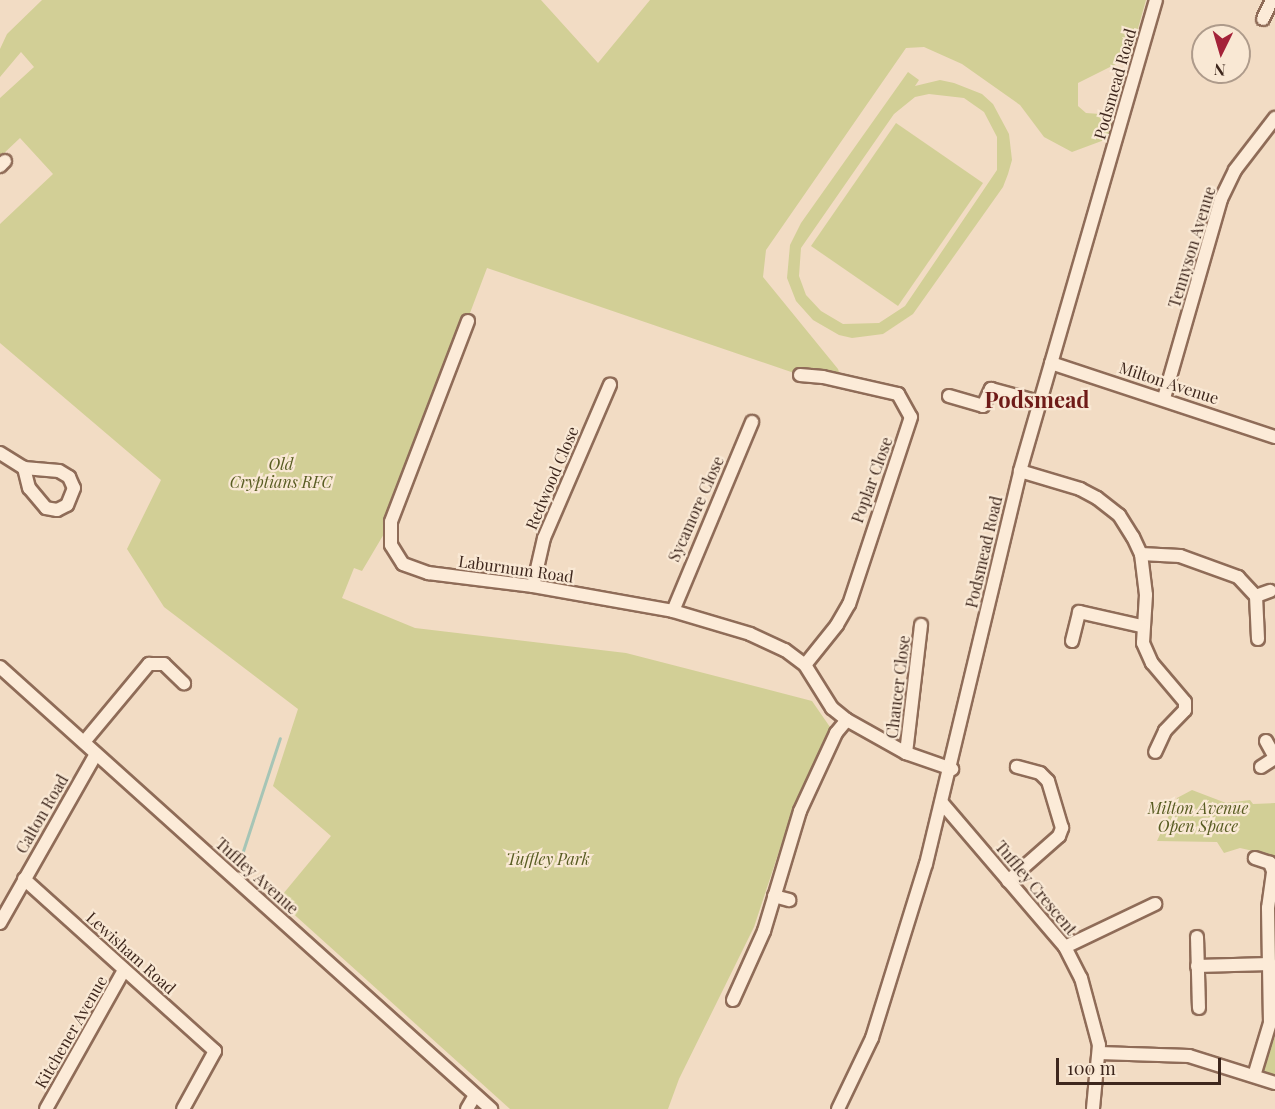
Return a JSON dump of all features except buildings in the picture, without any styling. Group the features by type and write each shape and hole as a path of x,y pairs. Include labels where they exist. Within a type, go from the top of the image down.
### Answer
{"street":[{"name":"Podsmead Road","path":"838,1109 872,1038 952,769 1020,471 1156,0"},
{"path":"1263,20 1272,0"},
{"name":"Tennyson Avenue","path":"1164,398 1221,199 1235,170 1275,118"},
{"name":"Laburnum Road","path":"468,321 391,522 391,545 403,564 415,570 533,586 673,611 750,633 786,650 805,665 832,708 847,720 906,753 952,769"},
{"name":"Milton Avenue","path":"1051,363 1274,434"},
{"name":"Poplar Close","path":"800,375 823,376 898,394 911,417 849,604 837,626 805,665"},
{"name":"Redwood Close","path":"533,586 544,538 610,384"},
{"path":"949,396 983,406 991,389 1039,402"},
{"name":"Sycamore Close","path":"673,611 752,422"},
{"path":"0,453 24,468"},
{"path":"1020,471 1080,489 1097,498 1119,514 1141,554 1146,595 1141,626 1152,663 1185,702 1185,710 1165,731 1155,752"},
{"path":"1141,554 1180,556 1238,577 1256,596 1258,639"},
{"path":"1256,596 1270,591"},
{"path":"1072,641 1079,612 1141,626"},
{"name":"Chaucer Close","path":"906,753 921,625"},
{"path":"84,742 149,664 164,663 184,683"},
{"name":"Tuffley Avenue","path":"0,667 491,1109"},
{"path":"733,1000 764,931 800,811 836,733 847,720"},
{"path":"1261,767 1275,757 1266,741"},
{"name":"Calton Road","path":"0,924 96,754"},
{"path":"1008,881 1059,836 1062,828 1048,781 1040,773 1017,767"},
{"name":"Tuffley Crescent","path":"942,803 1065,947 1082,978 1099,1053 1093,1109"},
{"path":"1254,1076 1270,1023 1268,908 1274,866 1255,858"},
{"name":"Lewisham Road","path":"24,879 216,1052 183,1109"},
{"path":"774,896 789,900"},
{"path":"1065,947 1155,904"},
{"path":"1197,937 1199,1008"},
{"path":"1197,966 1270,964"},
{"name":"Kitchener Avenue","path":"46,1109 124,970"},
{"path":"1099,1053 1189,1056 1275,1083"},
{"path":"467,1109 475,1095"}],"green space":[{"path":"42,0 541,0 598,63 650,0 1146,0 1130,57 1078,83 1078,106 1086,113 1114,115 1107,139 1072,152 1044,137 1020,105 962,64 924,47 906,48 766,250 763,277 838,369 843,383 800,375 487,268 391,522 362,571 354,568 342,598 415,628 626,653 812,701 830,727 793,809 754,927 679,1079 668,1109 510,1109 278,900 331,836 273,786 298,709 164,607 127,549 161,480 0,343 0,224 53,174 20,138 0,157 0,98 34,67 21,52 0,77 0,49 7,34"},
{"path":"908,72 919,80 915,86 940,80 982,94 993,104 1009,134 1012,160 1003,187 913,314 883,334 852,338 839,335 813,320 796,301 787,278 790,245 801,223","holes":["929,94 964,98 984,112 997,137 997,170 905,306 879,323 843,324 821,311 806,295 799,276 801,248 894,114 915,97"]},
{"path":"896,123 983,183 898,306 811,246"},
{"name":"Milton Avenue Open Space","path":"1192,790 1226,803 1250,800 1253,804 1275,803 1275,856 1240,848 1224,853 1217,842 1157,841 1177,798"},
{"path":"1275,1036 1275,1078 1264,1071"}],"waterway":[{"path":"241,857 280,738"}],"district":[{"name":"Podsmead","path":"1037,400"}],"park label":[{"name":"Old Cryptians RFC","path":"281,473"},
{"name":"Tuffley Park","path":"548,859"}]}
